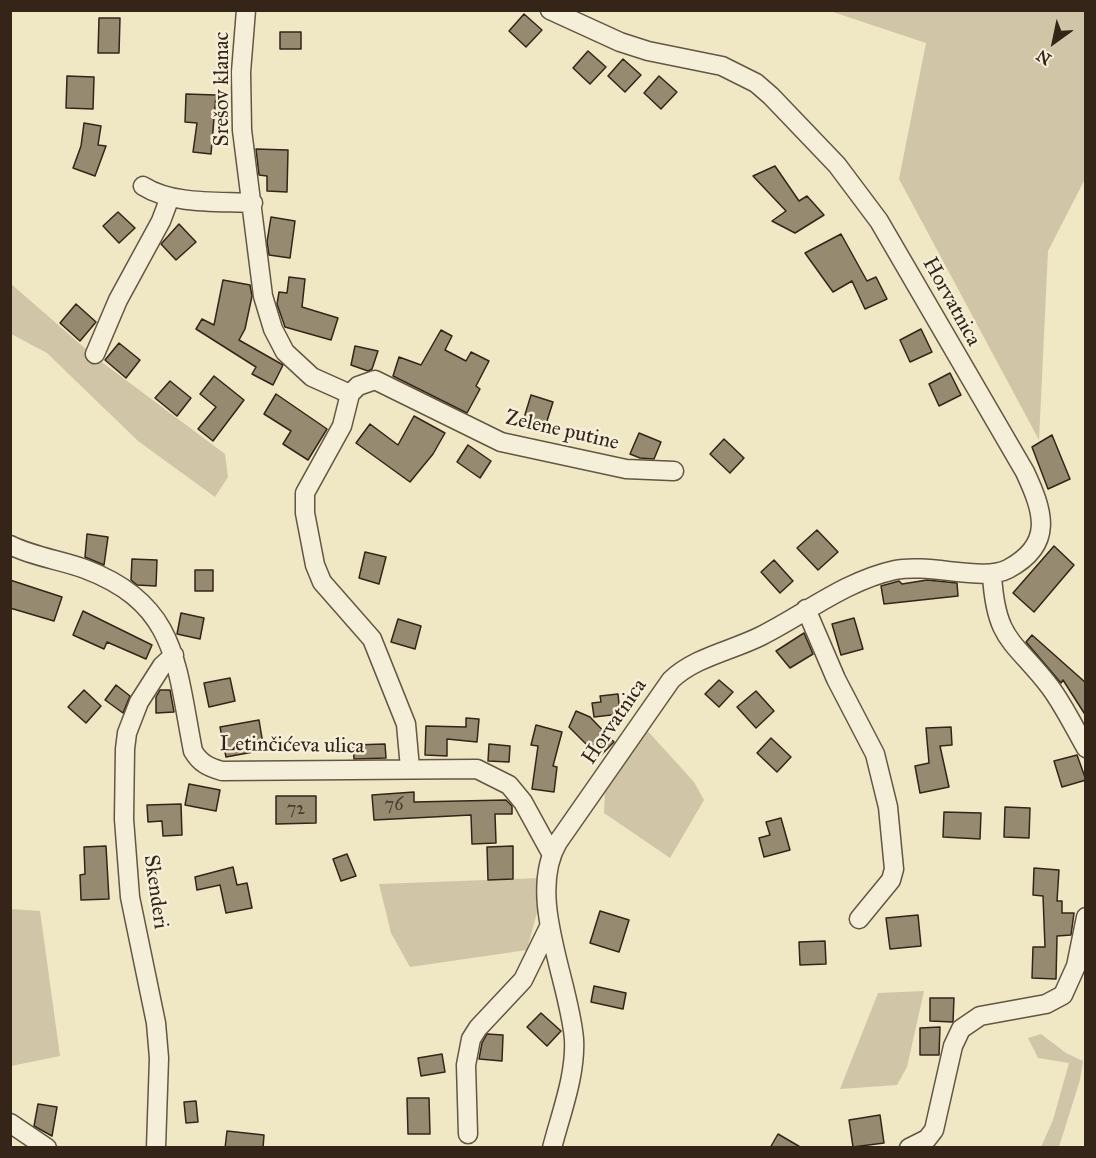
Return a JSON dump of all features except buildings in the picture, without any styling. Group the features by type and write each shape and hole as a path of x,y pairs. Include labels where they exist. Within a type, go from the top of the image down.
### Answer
{"street":[{"name":"Srešov klanac","path":"246,10 241,72 242,130 263,296 279,343 294,362 312,377 350,394"},
{"name":"Horvatnica","path":"550,10 620,42 648,51 722,66 740,74 771,96 837,165 879,221 1025,472 1039,502 1042,524 1035,543 1015,564 992,575 934,567 895,570 864,581 806,609 762,636 681,670 651,708 551,854 546,880 549,927 559,959 574,1040 567,1092 552,1148"},
{"path":"143,186 170,197 253,203"},
{"path":"95,354 118,300 161,221 170,197"},
{"name":"Zelene putine","path":"350,394 358,386 375,380 501,442 626,469 674,471"},
{"path":"350,394 342,426 305,493 305,513 315,565 322,582 372,639 406,724 410,768"},
{"name":"Letinčićeva ulica","path":"10,545 83,568 122,587 153,613 163,628 174,656 193,751 199,761 211,768 222,771 353,771 466,767 495,776 508,785 523,802 551,854"},
{"path":"992,575 993,598 1004,633 1052,690 1086,748"},
{"path":"806,609 836,679 875,754 885,787 894,869 891,880 858,919"},
{"name":"Skenderi","path":"156,1148 159,1058 156,1023 130,897 124,819 125,749 127,733 139,702 162,666 174,656"},
{"path":"909,1148 927,1139 934,1130 953,1046 961,1029 980,1016 1046,1004 1063,995 1076,966 1086,917"},
{"name":"Horvatnica","path":"468,1134 466,1065 471,1039 478,1028 523,980 549,927"},
{"path":"10,1123 47,1148"}],"shaded area":[{"path":"830,11 1085,11 1085,179 1048,251 1039,440 899,179 926,43"},
{"path":"10,283 95,357 225,454 228,477 215,497 138,441 47,353 11,334"},
{"path":"645,728 694,782 704,800 670,858 604,813 605,787"},
{"path":"540,878 539,905 527,950 410,967 391,933 379,884"},
{"path":"11,909 40,911 60,1056 11,1066"},
{"path":"924,991 907,1067 897,1085 840,1089 878,993"},
{"path":"1041,1034 1066,1053 1083,1061 1080,1080 1059,1147 1041,1147 1053,1120 1069,1063 1038,1058 1028,1038"}]}
